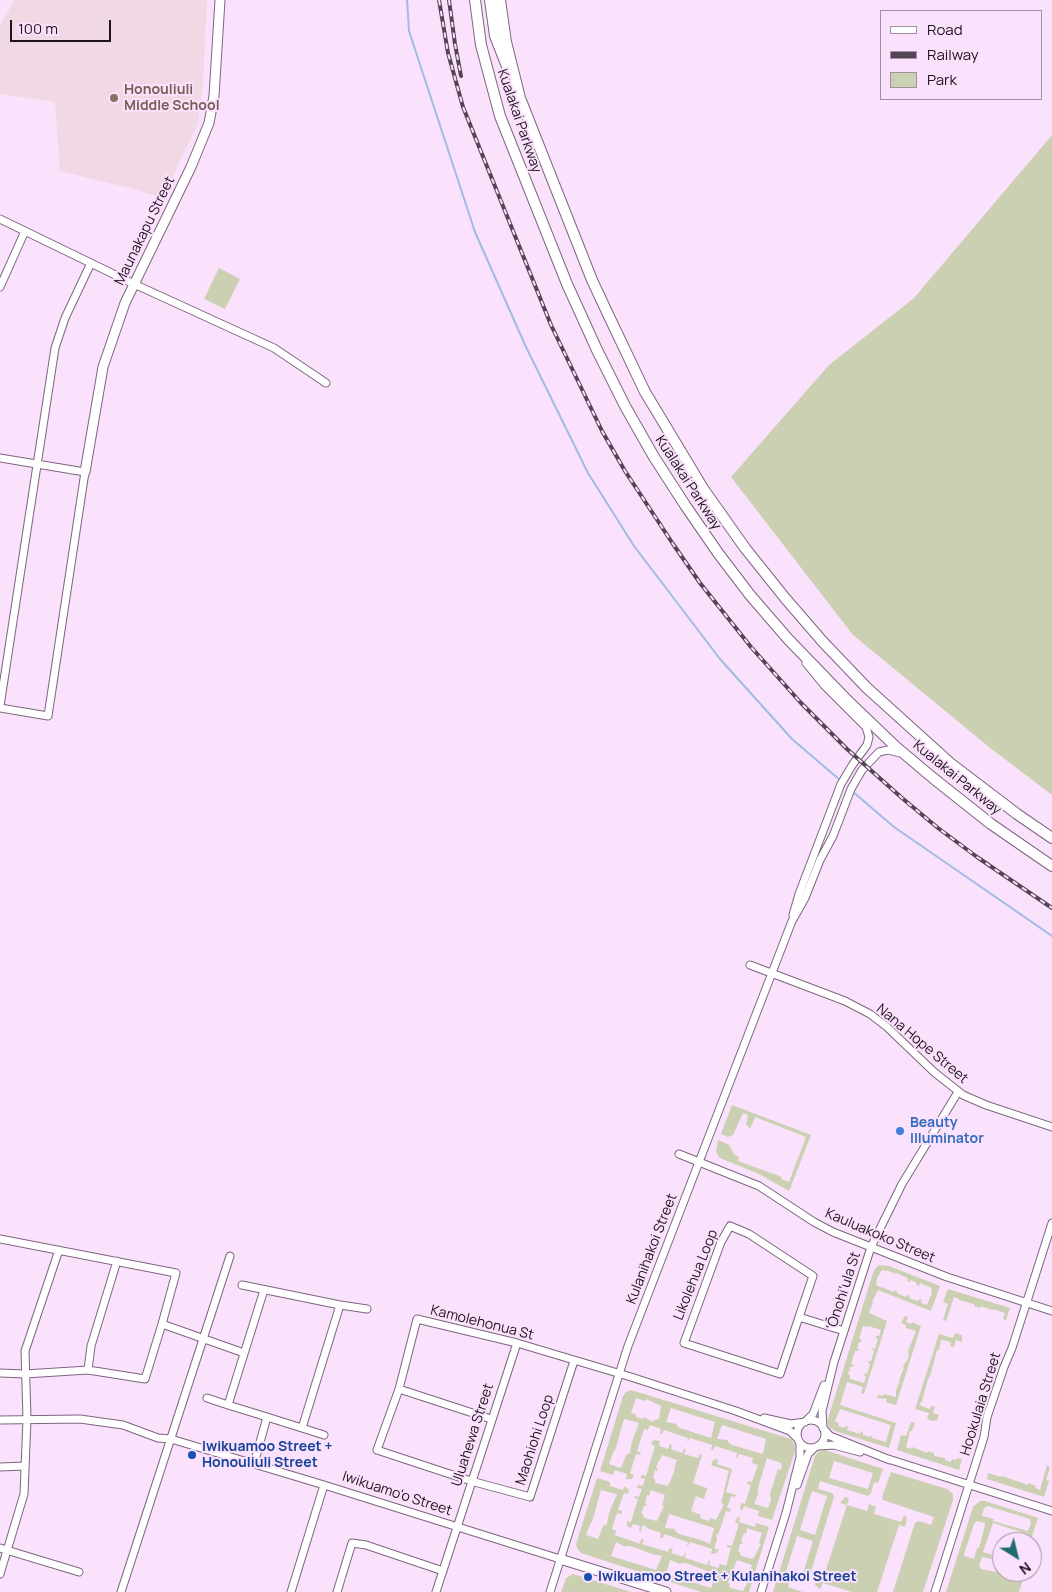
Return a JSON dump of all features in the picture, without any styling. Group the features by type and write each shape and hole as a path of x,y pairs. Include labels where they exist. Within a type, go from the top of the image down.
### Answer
{"main road":[{"name":"Kualakai Parkway","path":"475,0 482,51 500,116 568,284 597,350 643,438 685,505 734,574 785,635 839,692 909,759 984,819 1052,866"},
{"path":"490,0 495,36 520,98"},
{"name":"Kualakai Parkway","path":"500,0 506,42 520,98 592,280 628,358 689,467 728,524 784,598 867,688 950,763 1052,838"}],"street":[{"name":"Maunakapu Street","path":"85,472 103,368 125,303 191,167 209,123 214,96 220,0"},
{"path":"0,219 134,284 274,348 326,383"},
{"path":"0,287 25,231"},
{"path":"0,458 37,464 85,472 48,716 0,707 37,464 54,348 65,318 91,263"},
{"name":"Kulanihakoi Street","path":"550,1592 619,1374 792,921 799,894 831,808 843,779 868,742 869,736 866,727 817,678 785,635"},
{"name":"Kulanihakoi Street","path":"792,921 805,898 854,783 870,760 879,752 888,750 898,752 909,759"},
{"name":"Nana Hope Street","path":"750,965 845,1001 870,1014 958,1092 986,1105 1052,1127"},
{"name":"‘Ōnohi‘ula St","path":"823,1428 822,1411 834,1362 871,1247 902,1184 958,1092"},
{"name":"Kauluakoko Street","path":"679,1154 759,1186 827,1229 947,1277 1052,1311"},
{"name":"Hookulaia Street","path":"935,1592 984,1437 987,1417 1052,1223"},
{"name":"Likolehua Loop","path":"730,1226 749,1234 813,1276 799,1317 780,1374 684,1343 721,1242 730,1226"},
{"path":"0,1238 176,1273 145,1379 88,1370 25,1374 0,1373"},
{"path":"0,1574 4,1550 24,1494 27,1420 25,1351 60,1250"},
{"path":"122,1592 230,1256"},
{"path":"88,1370 91,1346 117,1261"},
{"path":"242,1285 367,1309"},
{"path":"228,1404 264,1290"},
{"path":"302,1428 340,1305"},
{"path":"799,1317 844,1331"},
{"name":"Kamolehonua St","path":"472,1481 377,1450 399,1389 418,1320 517,1343 736,1411 790,1431 799,1441"},
{"path":"162,1324 244,1353"},
{"name":"Uluahewa Street","path":"436,1592 517,1343"},
{"name":"Maohiohi Loop","path":"472,1481 530,1498 574,1361"},
{"path":"786,1513 800,1458 799,1427 814,1414 834,1362"},
{"path":"399,1389 491,1419"},
{"path":"207,1398 324,1435"},
{"name":"Kamolehonua St","path":"736,1411 788,1424 805,1422"},
{"path":"254,1464 267,1417"},
{"name":"Iwikuamo'o Street","path":"0,1420 80,1419 123,1425 158,1438 170,1439 324,1485 666,1592"},
{"path":"805,1422 813,1421 833,1438 890,1460"},
{"path":"761,1592 786,1513 806,1460 823,1440 823,1428"},
{"path":"799,1441 806,1447 834,1445 890,1460 1052,1511"},
{"path":"0,1467 25,1466"},
{"path":"291,1592 324,1485"},
{"path":"337,1592 352,1543 366,1545 443,1570"},
{"path":"4,1550 79,1572"}],"shaded area":[{"name":"Honouliuli Middle School","path":"15,0 207,0 203,84 198,124 162,198 134,189 60,171 55,102 0,94 0,25"}],"green space":[{"path":"1052,135 1052,795 989,747 853,635 731,477 829,365 914,298"},
{"path":"219,268 240,279 225,309 204,299"},
{"path":"732,1105 811,1135 789,1191 759,1174 720,1158 716,1152 718,1140 729,1145 734,1154 739,1157 738,1161 782,1177 781,1179 789,1182 806,1137 755,1117 750,1129 746,1124 748,1115 743,1113 733,1135 728,1137 721,1134"},
{"path":"879,1265 889,1266 940,1286 931,1311 878,1290 872,1302 869,1313 887,1321 864,1394 861,1393 863,1387 847,1382 840,1405 896,1423 889,1448 835,1431 829,1427 827,1422 874,1270","holes":["882,1270 894,1273 893,1275 896,1273 908,1278 907,1281 910,1282 911,1280 917,1283 916,1285 919,1286 920,1283 932,1288 927,1305 921,1303 922,1300 919,1299 918,1301 909,1298 910,1296 907,1295 906,1297 897,1293 895,1290 894,1292 883,1286 882,1288 876,1285 877,1278","863,1326 881,1330 879,1336 876,1336 878,1339 875,1349 873,1348 872,1350 874,1351 871,1361 868,1363 870,1364 867,1374 865,1373 864,1375 866,1376 864,1383 850,1379 848,1374 851,1366 853,1367 854,1365 851,1364 855,1351 858,1351 859,1342 862,1340 859,1339","840,1409 891,1425 886,1442 872,1438 871,1435 870,1437 863,1435 861,1431 860,1434 847,1430 848,1427 838,1426 839,1424 835,1421"]},
{"path":"948,1289 1010,1308 1006,1320 1003,1319 1005,1313 981,1306 980,1308 954,1297 946,1321 943,1320 948,1304 943,1302"},
{"path":"905,1316 908,1317 906,1322 911,1324 912,1322 921,1326 896,1405 886,1402 887,1399 877,1398 878,1395 883,1396 884,1394 896,1397 899,1380 916,1331 906,1328 906,1325 901,1323"},
{"path":"955,1333 962,1335 962,1342 956,1340 954,1347 950,1346 951,1343 948,1341 941,1340 922,1402 919,1405 930,1409 931,1406 935,1407 933,1413 939,1415 937,1420 933,1421 927,1419 929,1413 915,1409 939,1334 953,1338"},
{"path":"631,1390 791,1439 795,1445 795,1451 772,1520 758,1516 759,1511 744,1506 742,1511 740,1508 741,1503 745,1504 751,1485 747,1484 748,1481 752,1482 758,1465 752,1463 753,1458 739,1454 736,1458 737,1453 715,1446 711,1450 712,1445 690,1438 687,1442 688,1438 664,1430 662,1434 660,1433 661,1429 650,1425 648,1430 644,1429 637,1451 641,1453 640,1455 636,1454 630,1473 634,1475 632,1479 626,1479 627,1474 615,1470 613,1475 600,1471 623,1396","holes":["636,1398 645,1401 646,1399 661,1406 659,1419 653,1422 644,1417 643,1419 636,1417 636,1414 631,1413","671,1408 715,1422 711,1438 680,1428 677,1424 666,1422","624,1419 639,1423 630,1453 626,1455 621,1468 609,1464","722,1425 766,1439 763,1454 732,1445 728,1440 717,1439","767,1458 781,1463 781,1470 778,1469 770,1494 771,1500 768,1508 754,1504"]},
{"path":"911,1422 915,1423 912,1431 910,1431 906,1447 934,1453 934,1456 945,1458 945,1460 951,1462 952,1459 962,1459 959,1470 897,1450 901,1435 906,1436"},
{"path":"654,1440 660,1441 659,1446 668,1449 670,1444 672,1445 671,1449 682,1453 686,1449 684,1454 698,1458 700,1454 702,1455 693,1483 709,1489 707,1489 704,1499 696,1496 691,1511 701,1515 700,1518 709,1521 710,1518 716,1520 724,1504 721,1503 729,1471 711,1465 713,1460 718,1459 717,1464 732,1469 726,1492 736,1495 735,1497 731,1496 727,1508 731,1509 730,1512 726,1511 718,1535 716,1534 717,1540 714,1548 719,1550 717,1553 711,1554 712,1549 690,1542 687,1546 688,1542 664,1534 663,1538 660,1538 661,1533 642,1525 641,1532 639,1531 640,1526 633,1524 631,1528 627,1526 627,1521 631,1522 638,1499 634,1497 639,1497 642,1489 637,1488 638,1485 643,1486 645,1479 641,1478 641,1475 646,1476 655,1446 651,1444","holes":["662,1455 677,1460 668,1486 655,1483 653,1478","651,1490 665,1495 662,1505 664,1506 657,1521 644,1518 641,1513 647,1504 645,1503 647,1495 649,1496","669,1514 714,1528 710,1544 679,1534 675,1529 665,1528"]},
{"path":"825,1450 883,1469 878,1483 874,1482 871,1493 868,1496 820,1481 818,1489 832,1493 834,1496 808,1581 803,1583 790,1579 788,1587 803,1592 773,1592 815,1456 819,1451","holes":["834,1461 873,1473 868,1489 829,1478","812,1491 827,1496 815,1535 800,1530","797,1536 813,1541 801,1580 785,1575"]},
{"path":"1047,1465 1050,1468 1046,1480 1049,1481 1044,1497 987,1479 988,1473 1028,1485 1029,1483 1040,1490"},
{"path":"891,1472 947,1489 953,1494 953,1500 923,1592 893,1592 915,1523 919,1521 931,1525 934,1517 883,1500 882,1497"},
{"path":"597,1478 610,1482 610,1486 623,1490 624,1486 629,1490 628,1494 624,1493 618,1510 622,1511 622,1514 617,1513 612,1529 616,1531 615,1535 640,1544 641,1539 644,1540 642,1544 668,1552 670,1548 673,1549 671,1553 683,1557 686,1553 685,1558 707,1565 709,1560 709,1565 718,1568 720,1564 726,1566 731,1548 727,1547 727,1545 732,1546 739,1524 735,1522 737,1518 740,1517 739,1522 755,1527 756,1523 769,1527 749,1592 701,1592 581,1553 576,1544","holes":["601,1490 617,1494 609,1513 607,1524 603,1526 598,1539 586,1535 592,1522","747,1528 762,1533 759,1543 761,1544 753,1559 741,1556 738,1551 740,1544 743,1542 741,1541 744,1533 746,1534","616,1542 625,1547 631,1546 662,1556 656,1570 611,1556","670,1560 716,1573 711,1588 666,1574","737,1560 752,1565 749,1574 751,1575 743,1591 731,1588 728,1583"]},
{"path":"845,1497 849,1498 847,1505 840,1503"},
{"path":"980,1501 1038,1518 1033,1532 1021,1532 993,1523 983,1552 992,1555 992,1559 982,1557 979,1566 981,1569 992,1571 992,1582 1022,1582 1019,1592 946,1592 973,1507","holes":["988,1506 1030,1519 1031,1523 1028,1531 982,1516 984,1508","977,1521 985,1523 979,1548 977,1548 974,1559 964,1556 974,1524"]},
{"path":"869,1504 876,1507 874,1514 901,1522 904,1515 907,1518 905,1527 899,1525 877,1592 852,1592 823,1583 820,1589 815,1585 816,1580 822,1582 847,1505 867,1511"},
{"path":"573,1574 631,1592 561,1592 566,1578"}],"waterway":[{"path":"407,0 409,31 475,232 526,347 588,473 634,546 720,659 792,739 841,781"},
{"path":"852,791 894,827 1052,936"}],"railway":[{"path":"439,0 448,53 463,107 551,325 602,431 625,471 673,544 700,583 751,647 801,703 847,749 938,828 1052,908"},
{"path":"449,0 461,76"}],"place":[{"name":"Honouliuli Middle School","path":"114,98"},
{"name":"Beauty Illuminator","path":"900,1131"},
{"name":"Iwikuamoo Street + Honouliuli Street","path":"192,1455"},
{"name":"Iwikuamoo Street + Kulanihakoi Street","path":"588,1577"}]}
